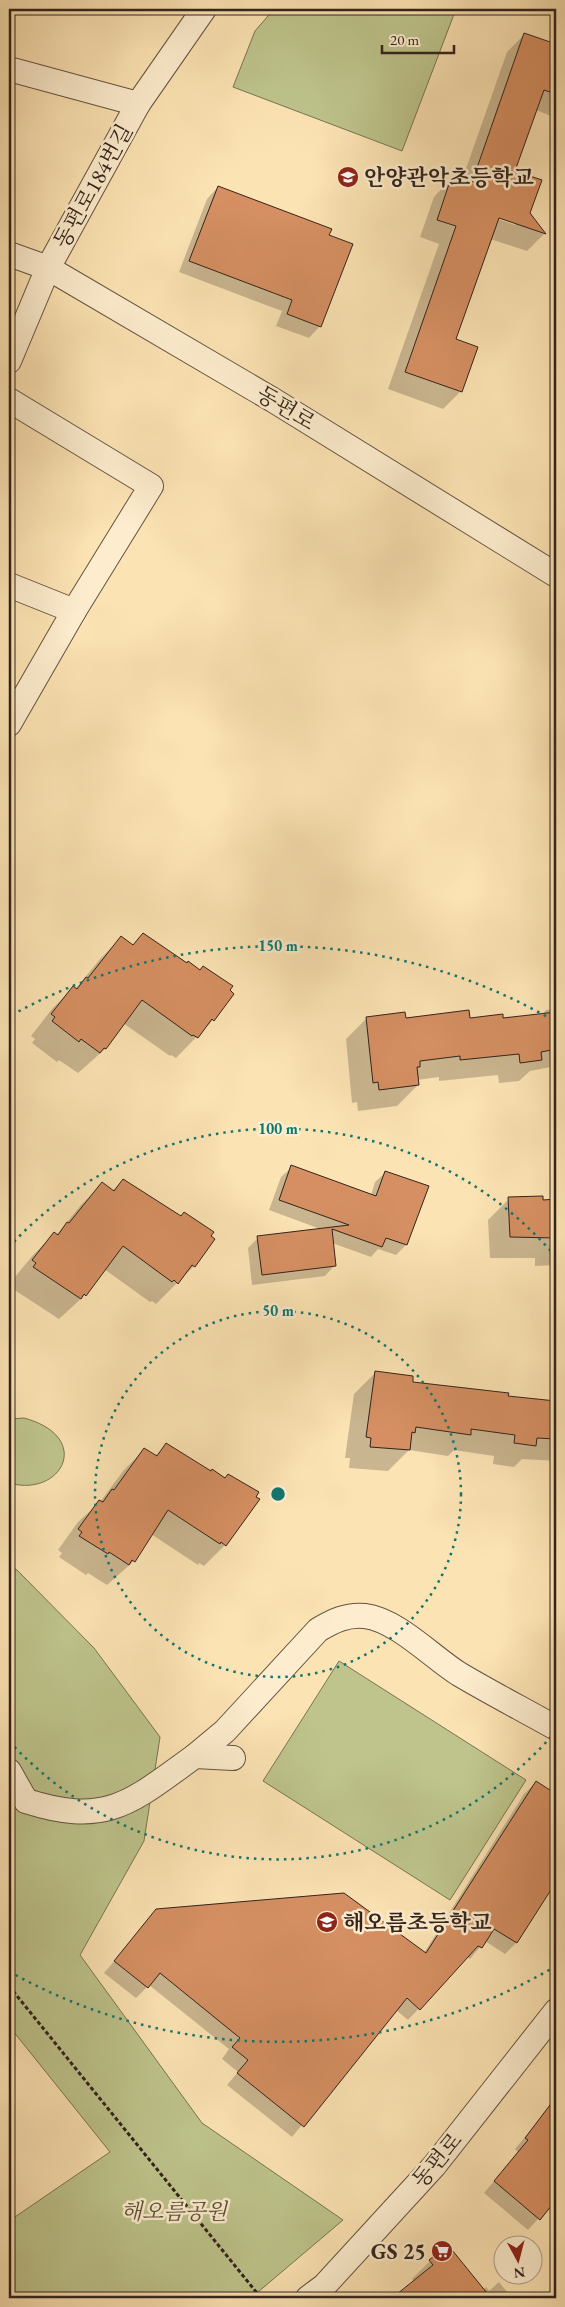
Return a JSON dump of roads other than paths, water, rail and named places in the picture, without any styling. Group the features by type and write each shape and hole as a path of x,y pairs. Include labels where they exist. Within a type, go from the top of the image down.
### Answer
{"street":[{"name":"동편로184번길","path":"9,361 48,268 138,104 204,9"},
{"name":"동편로184번길","path":"9,69 138,104"},
{"name":"동편로","path":"9,254 48,268 273,400 556,575"},
{"path":"9,400 151,486 74,611 9,724"},
{"path":"9,585 74,611"},
{"path":"9,1770 26,1801 55,1810 96,1812 123,1804 149,1790 225,1731 318,1630 333,1620 350,1617 365,1616 391,1626 458,1673 556,1728"},
{"path":"195,1756 233,1758"},
{"name":"동편로","path":"308,2298 324,2286 434,2166 556,2011"}],"place":[{"name":"안양관악초등학교","path":"348,177"},
{"name":"해오름초등학교","path":"327,1922"},
{"name":"GS 25","path":"442,2251"}],"park label":[{"name":"해오름공원","path":"174,2211"}]}
